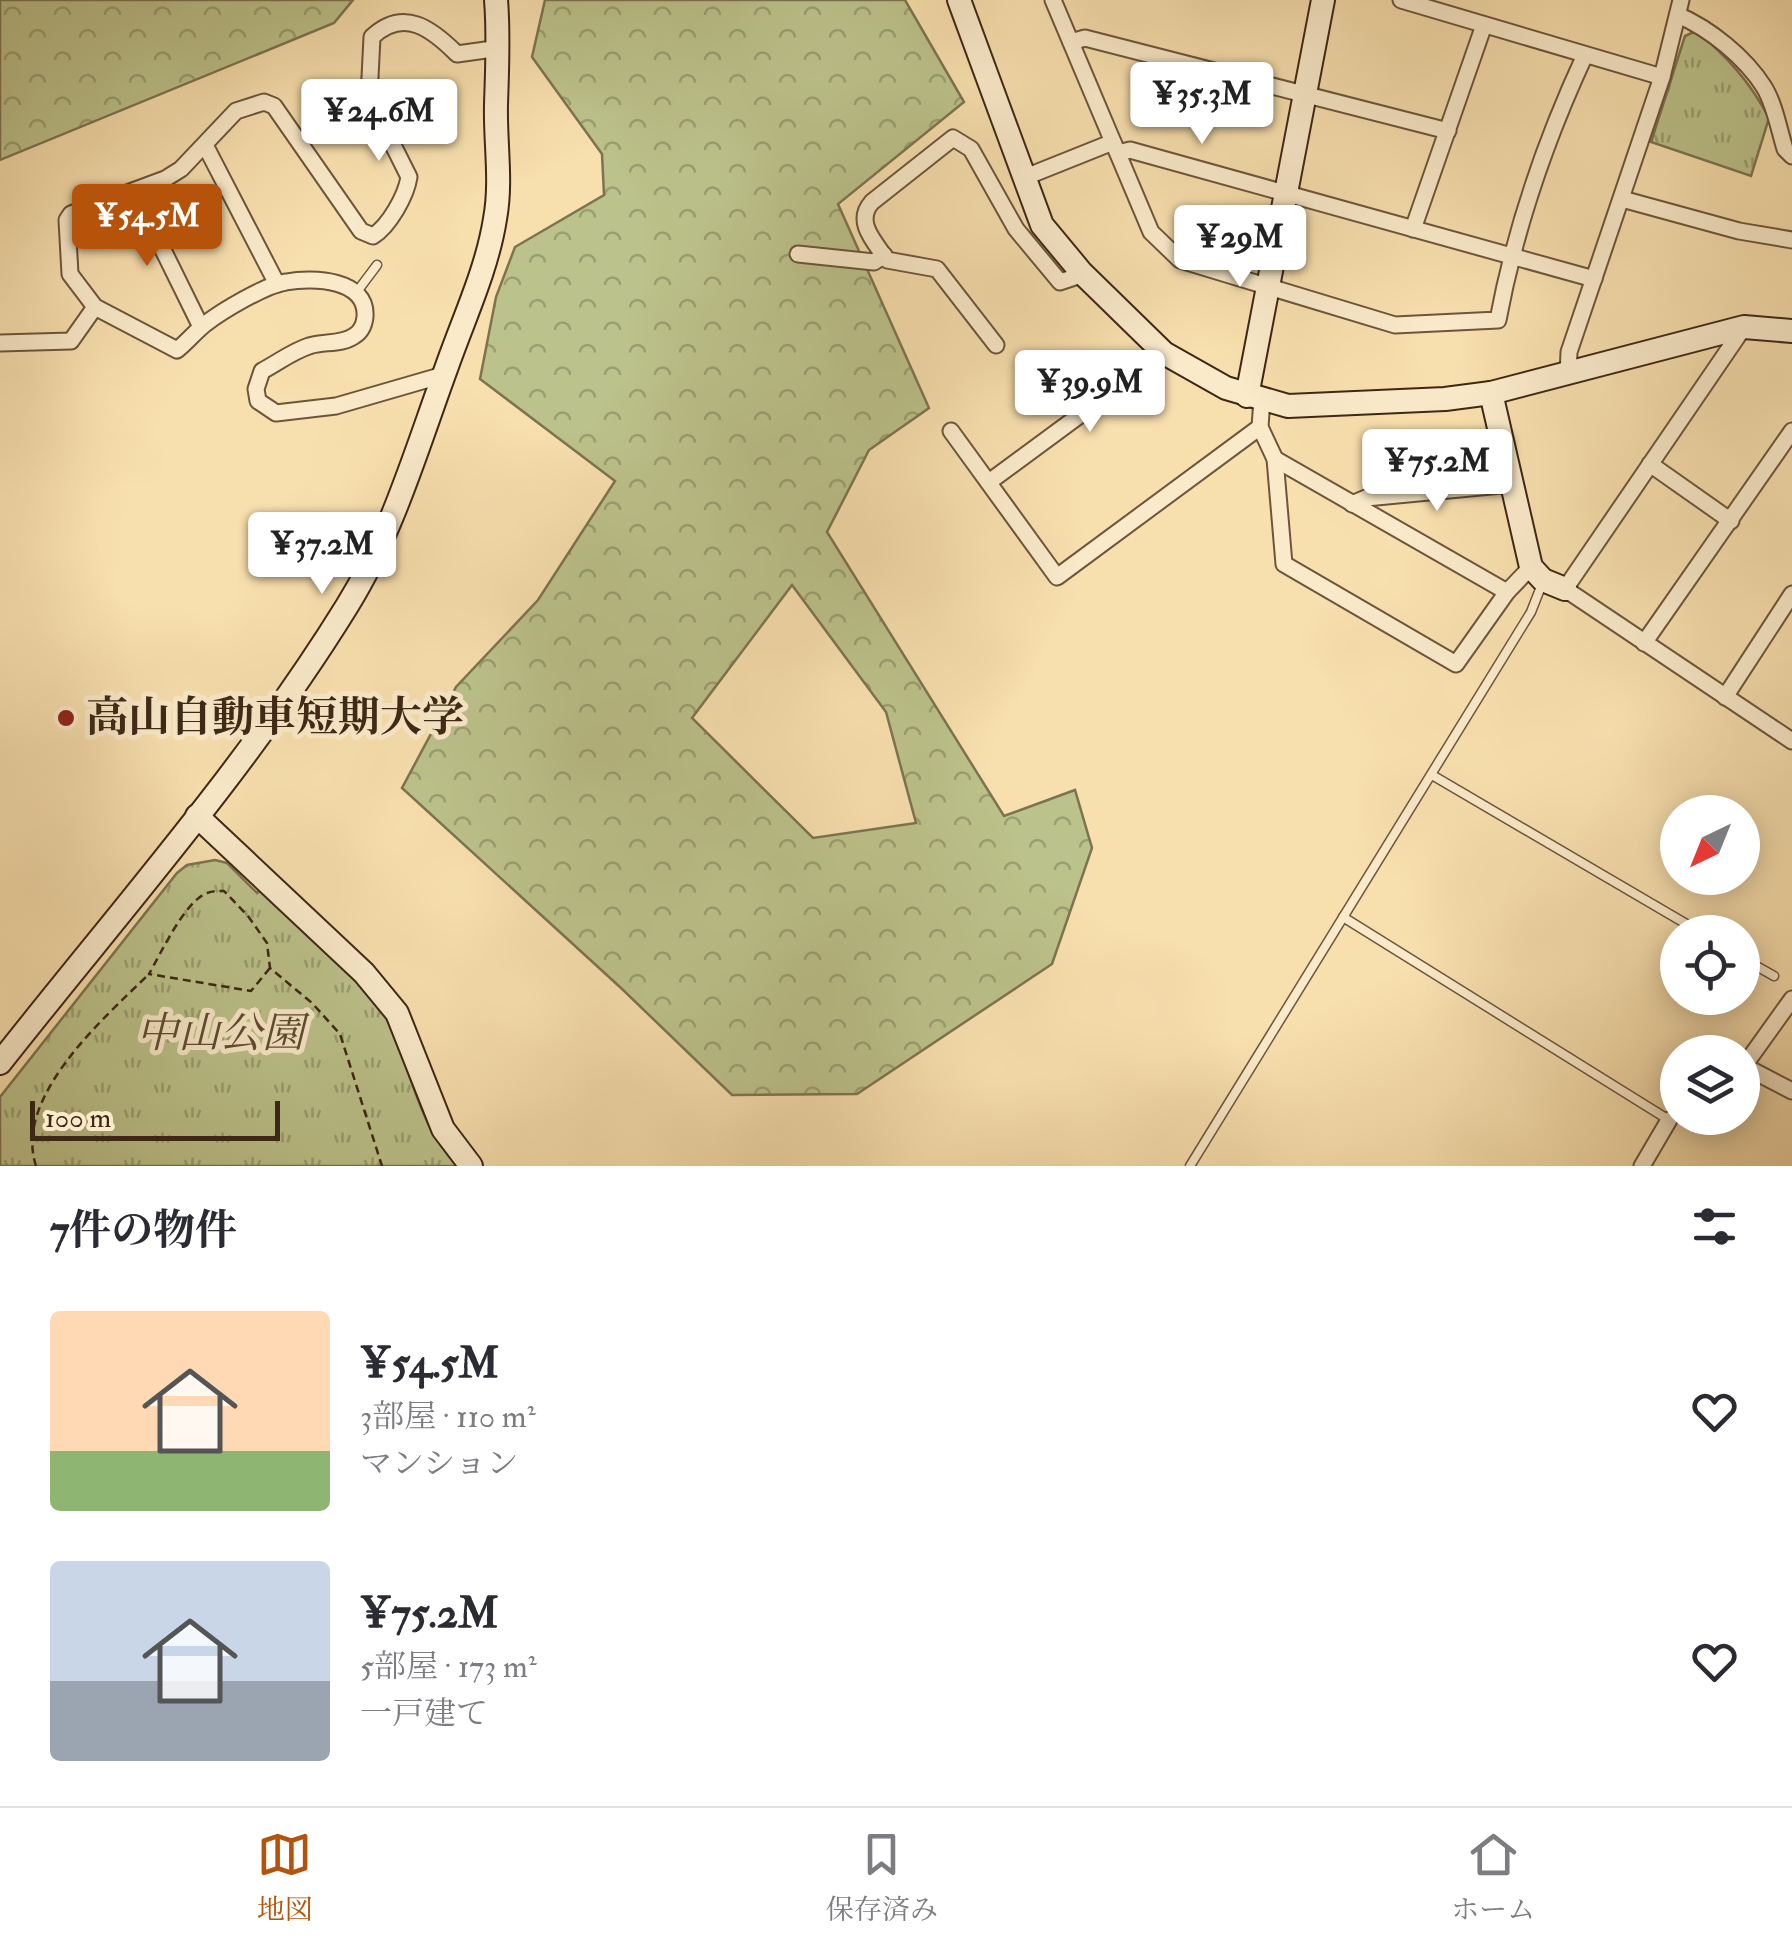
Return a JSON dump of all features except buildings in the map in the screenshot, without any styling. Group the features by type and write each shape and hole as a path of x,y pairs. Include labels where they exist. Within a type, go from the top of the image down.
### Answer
{"street":[{"path":"0,1063 197,816 349,604 394,505 484,264 495,220 500,48 496,0"},
{"path":"959,0 1042,226 1084,274 1164,352 1198,374 1254,397 1311,408 1492,394 1744,327 1792,331"},
{"path":"1053,0 1150,232 1180,260 1395,325 1498,320 1510,256 1584,55"},
{"path":"1323,0 1284,194 1254,397 1260,427 1275,459 1284,564 1456,664 1507,592 1546,579 1650,464 1744,327"},
{"path":"1400,0 1662,77"},
{"path":"1568,374 1569,352 1662,77 1680,7"},
{"path":"1680,7 1728,47 1764,87 1785,149 1792,156"},
{"path":"443,376 336,406 276,413 258,401 256,389 262,371 308,346 348,340 362,328 365,312 356,293 342,284 277,284 201,327 177,350 95,308 70,274 67,220 71,214 181,169 241,108 264,102 274,106 361,231 373,236 405,191 409,177 369,97 372,36 386,26 413,21 438,34 457,54 500,48"},
{"path":"1414,229 1484,25"},
{"path":"1071,42 1085,38 1448,130"},
{"path":"996,345 937,269 887,260 867,230 866,209 953,138 971,149 1016,229 1060,282 1084,274"},
{"path":"205,145 277,284"},
{"path":"1023,178 1115,147 1594,279"},
{"path":"134,191 201,327"},
{"path":"1622,198 1739,231 1792,240"},
{"path":"798,254 874,262 884,255"},
{"path":"0,343 71,342 95,308"},
{"path":"988,482 1164,352"},
{"path":"1492,394 1512,484 1546,579 1792,741"},
{"path":"951,431 1058,576 1260,427"},
{"path":"1644,643 1792,431"},
{"path":"1275,459 1507,592"},
{"path":"1650,464 1731,521"},
{"path":"1352,504 1366,498 1512,484"},
{"path":"1726,697 1792,594"},
{"path":"197,816 364,972 398,1013 443,1129 471,1166"},
{"path":"1792,998 1744,1066 1792,1091"},
{"path":"1642,1166 1660,1135"}],"lane":[{"path":"356,293 377,266"},
{"path":"1190,1166 1532,612 1546,579"},
{"path":"1432,775 1671,915"},
{"path":"1342,917 1660,1114"},
{"path":"1760,968 1774,976"}],"path":[{"path":"36,1166 31,1150 36,1114 57,1075 110,1012 150,974 171,934 195,902 206,893 224,891 267,943 270,968 312,1003 340,1034 382,1166"},
{"path":"150,974 251,992 270,968"}],"green space":[{"path":"0,0 353,0 334,23 0,160"},
{"path":"545,0 905,0 964,102 838,204 929,408 869,450 827,532 1004,816 1075,790 1092,848 1052,964 857,1094 732,1095 402,788 456,687 538,600 615,481 480,379 496,297 515,247 604,195 602,154 532,57","holes":["792,585 886,712 916,823 813,838 692,718"]},
{"path":"1696,31 1737,70 1769,118 1751,176 1651,142 1685,36"},
{"name":"中山公園","path":"215,860 227,863 257,893 261,890 328,950 375,1000 394,1035 433,1133 459,1166 0,1166 0,1097 177,873 187,865"}],"place":[{"name":"高山自動車短期大学","path":"66,718"}]}
